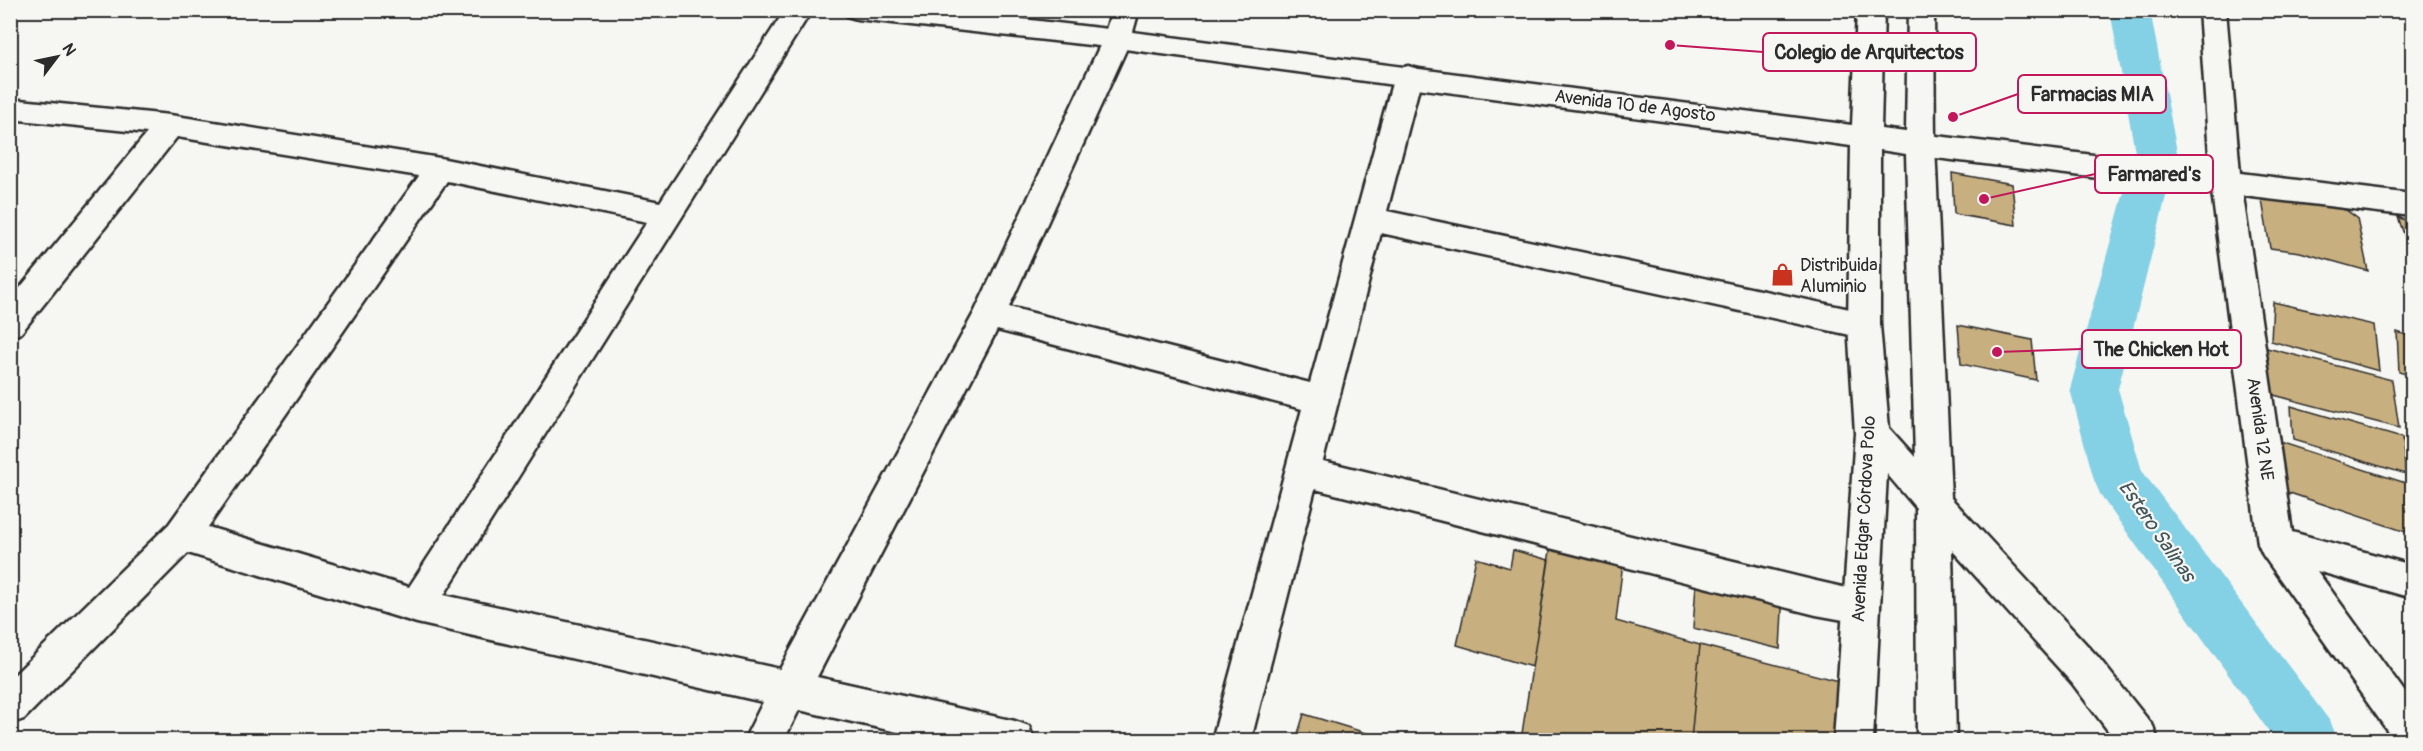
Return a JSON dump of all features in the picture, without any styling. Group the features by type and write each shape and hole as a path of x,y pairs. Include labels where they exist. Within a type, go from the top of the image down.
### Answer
{"street":[{"path":"417,606 799,10"},
{"name":"Avenida 10 de Agosto","path":"858,10 1122,25 1408,76 1920,145 2412,205"},
{"name":"Avenida Edgar Córdova Polo","path":"1853,741 1872,433 1864,325 1866,136 1871,10"},
{"path":"1922,10 1920,145 1934,503 1936,741"},
{"name":"Avenida 12 NE","path":"2212,10 2226,183 2276,544 2412,733"},
{"path":"763,741 989,315 1122,25"},
{"path":"1231,741 1408,76"},
{"path":"10,109 170,125 440,169 669,214"},
{"path":"10,324 170,125"},
{"path":"10,706 182,535 440,169"},
{"path":"1370,219 1864,325"},
{"path":"989,315 1322,400"},
{"path":"1872,433 2035,618 2085,670 2139,741"},
{"path":"1304,471 1816,598 1860,606"},
{"path":"182,535 417,606 1015,741"},
{"path":"2276,544 2412,580"}],"building":[{"path":"1952,173 2012,184 2016,225 1954,214"},
{"path":"2262,200 2311,202 2346,210 2357,218 2368,271 2300,252 2270,248"},
{"path":"2398,217 2412,223 2412,257"},
{"path":"2273,302 2374,325 2379,371 2271,341"},
{"path":"1958,325 2032,340 2036,380 1961,364"},
{"path":"2397,332 2412,337 2412,376 2399,372"},
{"path":"2263,347 2392,380 2399,428 2266,393"},
{"path":"2291,406 2402,438 2406,474 2293,440"},
{"path":"2276,441 2412,485 2412,534 2275,488"},
{"path":"1551,544 1623,562 1616,621 1700,645 1691,740 1521,740"},
{"path":"1513,550 1549,560 1532,667 1457,645 1476,558 1510,568"},
{"path":"1697,570 1783,591 1780,649 1693,628"},
{"path":"1700,645 1842,682 1841,740 1691,740"},
{"path":"1304,714 1389,740 1296,740"}],"waterway":[{"name":"Estero Salinas","path":"2130,10 2156,152 2094,389 2119,480 2309,740"}],"place":[{"name":"Colegio de Arquitectos","path":"1670,45"},
{"name":"Farmacias MIA","path":"1953,117"},
{"name":"Farmared's","path":"1984,199"},
{"name":"Distribuida Aluminio","path":"1782,275"},
{"name":"The Chicken Hot","path":"1997,352"}]}
